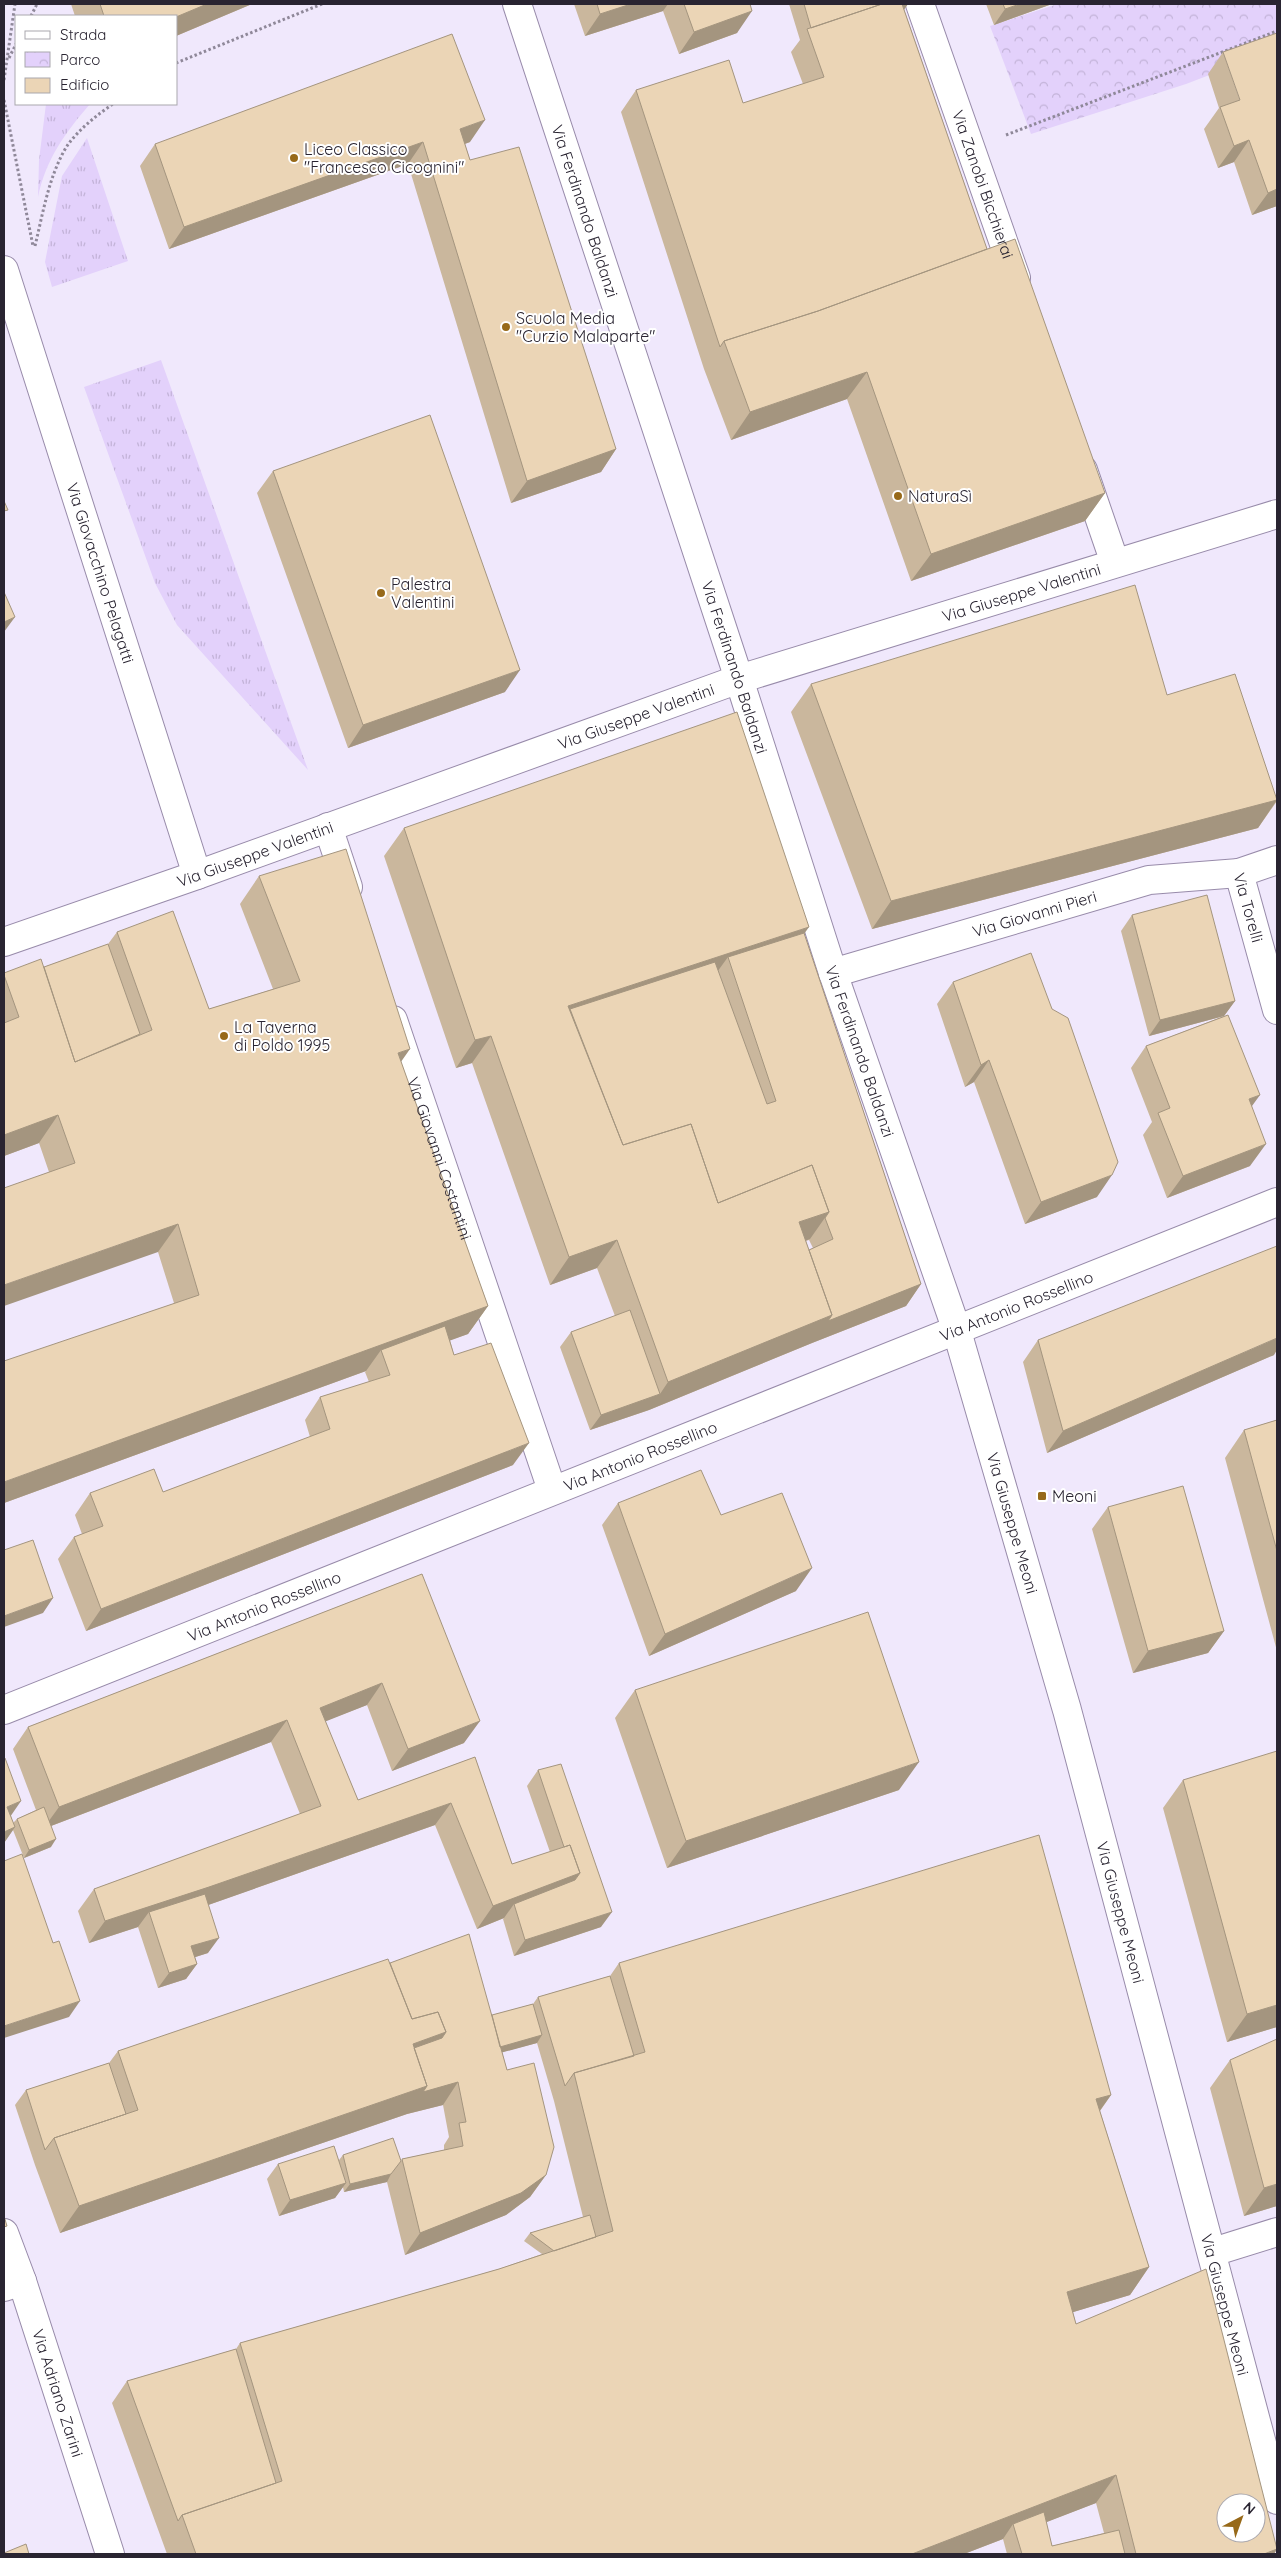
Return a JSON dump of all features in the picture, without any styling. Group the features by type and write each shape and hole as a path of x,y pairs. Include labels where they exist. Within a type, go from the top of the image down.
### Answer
{"street":[{"name":"Via Ferdinando Baldanzi","path":"516,4 739,679 833,973 956,1328"},
{"name":"Via Zanobi Bicchierai","path":"920,4 1023,299"},
{"name":"Via Giovacchino Pelagatti","path":"4,270 197,875"},
{"path":"1076,450 1116,563"},
{"name":"Via Giuseppe Valentini","path":"4,942 197,875 328,826 739,679 1277,514"},
{"path":"328,826 356,911"},
{"name":"Via Torelli","path":"1277,860 1239,873 1277,1010"},
{"name":"Via Giovanni Pieri","path":"833,973 1148,880 1239,873"},
{"name":"Via Giovanni Costantini","path":"385,995 552,1490"},
{"name":"Via Antonio Rossellino","path":"4,1710 552,1490 876,1363 956,1328 1277,1202"},
{"name":"Via Giuseppe Meoni","path":"956,1328 1067,1710 1213,2252 1277,2500"},
{"path":"1213,2252 1277,2232"},
{"name":"Via Adriano Zarini","path":"4,2233 13,2284 110,2554"}],"path":[{"path":"4,80 15,4"},
{"path":"178,62 322,4"},
{"path":"970,148 1277,31"},
{"path":"4,44 10,41"},
{"path":"8,61 15,46"},
{"path":"4,100 34,250 45,205 68,145 100,112 111,105"}],"green space":[{"path":"1058,4 1277,4 1277,49 1186,84 1031,134 990,26"},
{"path":"46,105 89,105 72,125 51,159 38,197 39,160"},
{"path":"87,138 128,261 52,287 45,262 62,176"},
{"path":"161,360 308,770 177,625 155,583 84,387"}],"building":[{"path":"100,4 207,4 178,16 104,15"},
{"path":"597,4 631,4 600,14"},
{"path":"684,4 750,4 752,11 694,32"},
{"path":"804,4 882,4 811,28"},
{"path":"882,4 902,4 987,249 818,311 724,341 720,347 636,90 729,60 743,103 824,77 807,29"},
{"path":"1003,4 1020,4 1005,9"},
{"path":"1277,33 1277,189 1268,193 1249,140 1234,146 1220,107 1240,100 1223,52"},
{"path":"452,34 485,120 460,129 470,160 519,147 616,449 527,481 423,142 184,227 155,144"},
{"path":"1015,239 1105,493 931,554 867,372 750,412 724,341 818,311"},
{"name":"Palestra Valentini","path":"430,415 520,670 363,725 273,471"},
{"path":"4,501 8,510 4,511"},
{"path":"1135,585 1167,695 1235,674 1277,800 891,901 811,684"},
{"path":"4,592 15,617 4,622"},
{"path":"737,712 809,927 568,1006 623,1145 691,1124 718,1203 812,1165 829,1212 799,1222 832,1315 668,1382 617,1240 569,1257 491,1036 475,1040 404,828"},
{"path":"346,849 410,1049 398,1053 488,1306 4,1482 4,1361 199,1295 178,1224 4,1285 4,1188 75,1163 58,1115 4,1135 4,1023 19,1017 4,973 41,959 75,1062 152,1030 117,932 173,911 209,1009 300,981 259,876"},
{"path":"1207,895 1235,1001 1160,1020 1132,915"},
{"path":"804,933 921,1284 828,1321 832,1315 809,1250 833,1239 825,1218 829,1212 812,1165 718,1203 691,1124 623,1145 570,1009 715,962 767,1104 776,1101 728,957"},
{"path":"108,944 140,1034 75,1062 44,967"},
{"path":"1031,953 1052,1009 1068,1018 1118,1162 1112,1175 1041,1202 989,1060 981,1065 953,982"},
{"path":"1228,1015 1260,1095 1249,1099 1266,1144 1183,1176 1158,1113 1170,1108 1146,1046"},
{"path":"1277,1246 1277,1338 1063,1431 1038,1340"},
{"path":"630,1310 660,1394 601,1415 571,1332"},
{"path":"445,1326 454,1355 491,1343 529,1443 101,1609 74,1537 103,1526 90,1493 154,1469 163,1492 330,1429 320,1397 390,1375 381,1350"},
{"path":"1277,1420 1277,1551 1244,1430"},
{"path":"701,1470 721,1515 782,1493 812,1568 665,1634 618,1503"},
{"path":"1183,1486 1224,1631 1148,1651 1108,1507"},
{"path":"33,1540 53,1598 4,1616 4,1550"},
{"path":"422,1574 480,1721 408,1749 382,1683 320,1708 358,1800 475,1757 512,1864 570,1845 580,1873 493,1906 451,1803 105,1921 94,1889 321,1806 287,1720 59,1807 28,1727"},
{"path":"868,1612 919,1762 686,1841 635,1690"},
{"path":"1277,1751 1277,2005 1247,2014 1183,1780"},
{"path":"4,1758 21,1801 7,1807 15,1827 4,1832"},
{"path":"561,1764 612,1912 525,1940 514,1904 575,1880 580,1873 570,1845 564,1847 538,1770"},
{"path":"44,1807 56,1839 29,1850 17,1819"},
{"path":"1039,1835 1111,2095 1096,2099 1149,2267 1067,2292 1076,2324 1206,2269 1263,2493 1216,2493 1216,2543 1266,2543 1266,2506 1277,2549 1264,2554 1136,2554 1116,2475 912,2554 196,2554 182,2515 282,2481 240,2343 499,2269 613,2231 574,2073 645,2052 619,1963"},
{"path":"22,1854 53,1943 59,1941 80,2001 4,2026 4,1861"},
{"path":"205,1894 219,1938 191,1946 197,1964 169,1973 149,1912"},
{"path":"469,1934 507,2070 534,2063 554,2147 546,2175 521,2193 420,2233 402,2159 463,2146 459,2123 466,2122 458,2082 423,2092 427,2086 414,2048 442,2038 446,2032 438,2012 412,2019 390,1963"},
{"path":"388,1959 412,2019 438,2012 446,2032 413,2044 427,2086 79,2206 54,2138 138,2110 118,2051"},
{"path":"610,1976 634,2056 574,2073 565,2086 538,1997"},
{"path":"533,2004 542,2035 500,2047 492,2015"},
{"path":"1277,2039 1277,2184 1264,2188 1230,2060"},
{"path":"109,2063 126,2114 54,2138 45,2150 26,2090"},
{"path":"393,2138 401,2161 391,2174 350,2184 343,2155"},
{"path":"334,2146 346,2183 290,2200 278,2164"},
{"path":"590,2215 596,2237 554,2251 530,2233"},
{"path":"4,2216 7,2226 4,2227"},
{"path":"236,2349 276,2483 182,2515 178,2521 127,2381"},
{"path":"1044,2512 1052,2546 1119,2530 1125,2554 1022,2554 1013,2524"},
{"path":"26,2544 29,2554 4,2554 4,2553"}],"place":[{"name":"Liceo Classico \"Francesco Cicognini\"","path":"294,158"},
{"name":"Scuola Media \"Curzio Malaparte\"","path":"506,327"},
{"name":"NaturaSì","path":"898,496"},
{"name":"Palestra Valentini","path":"381,593"},
{"name":"La Taverna di Poldo 1995","path":"224,1036"},
{"name":"Meoni","path":"1042,1496"}]}
